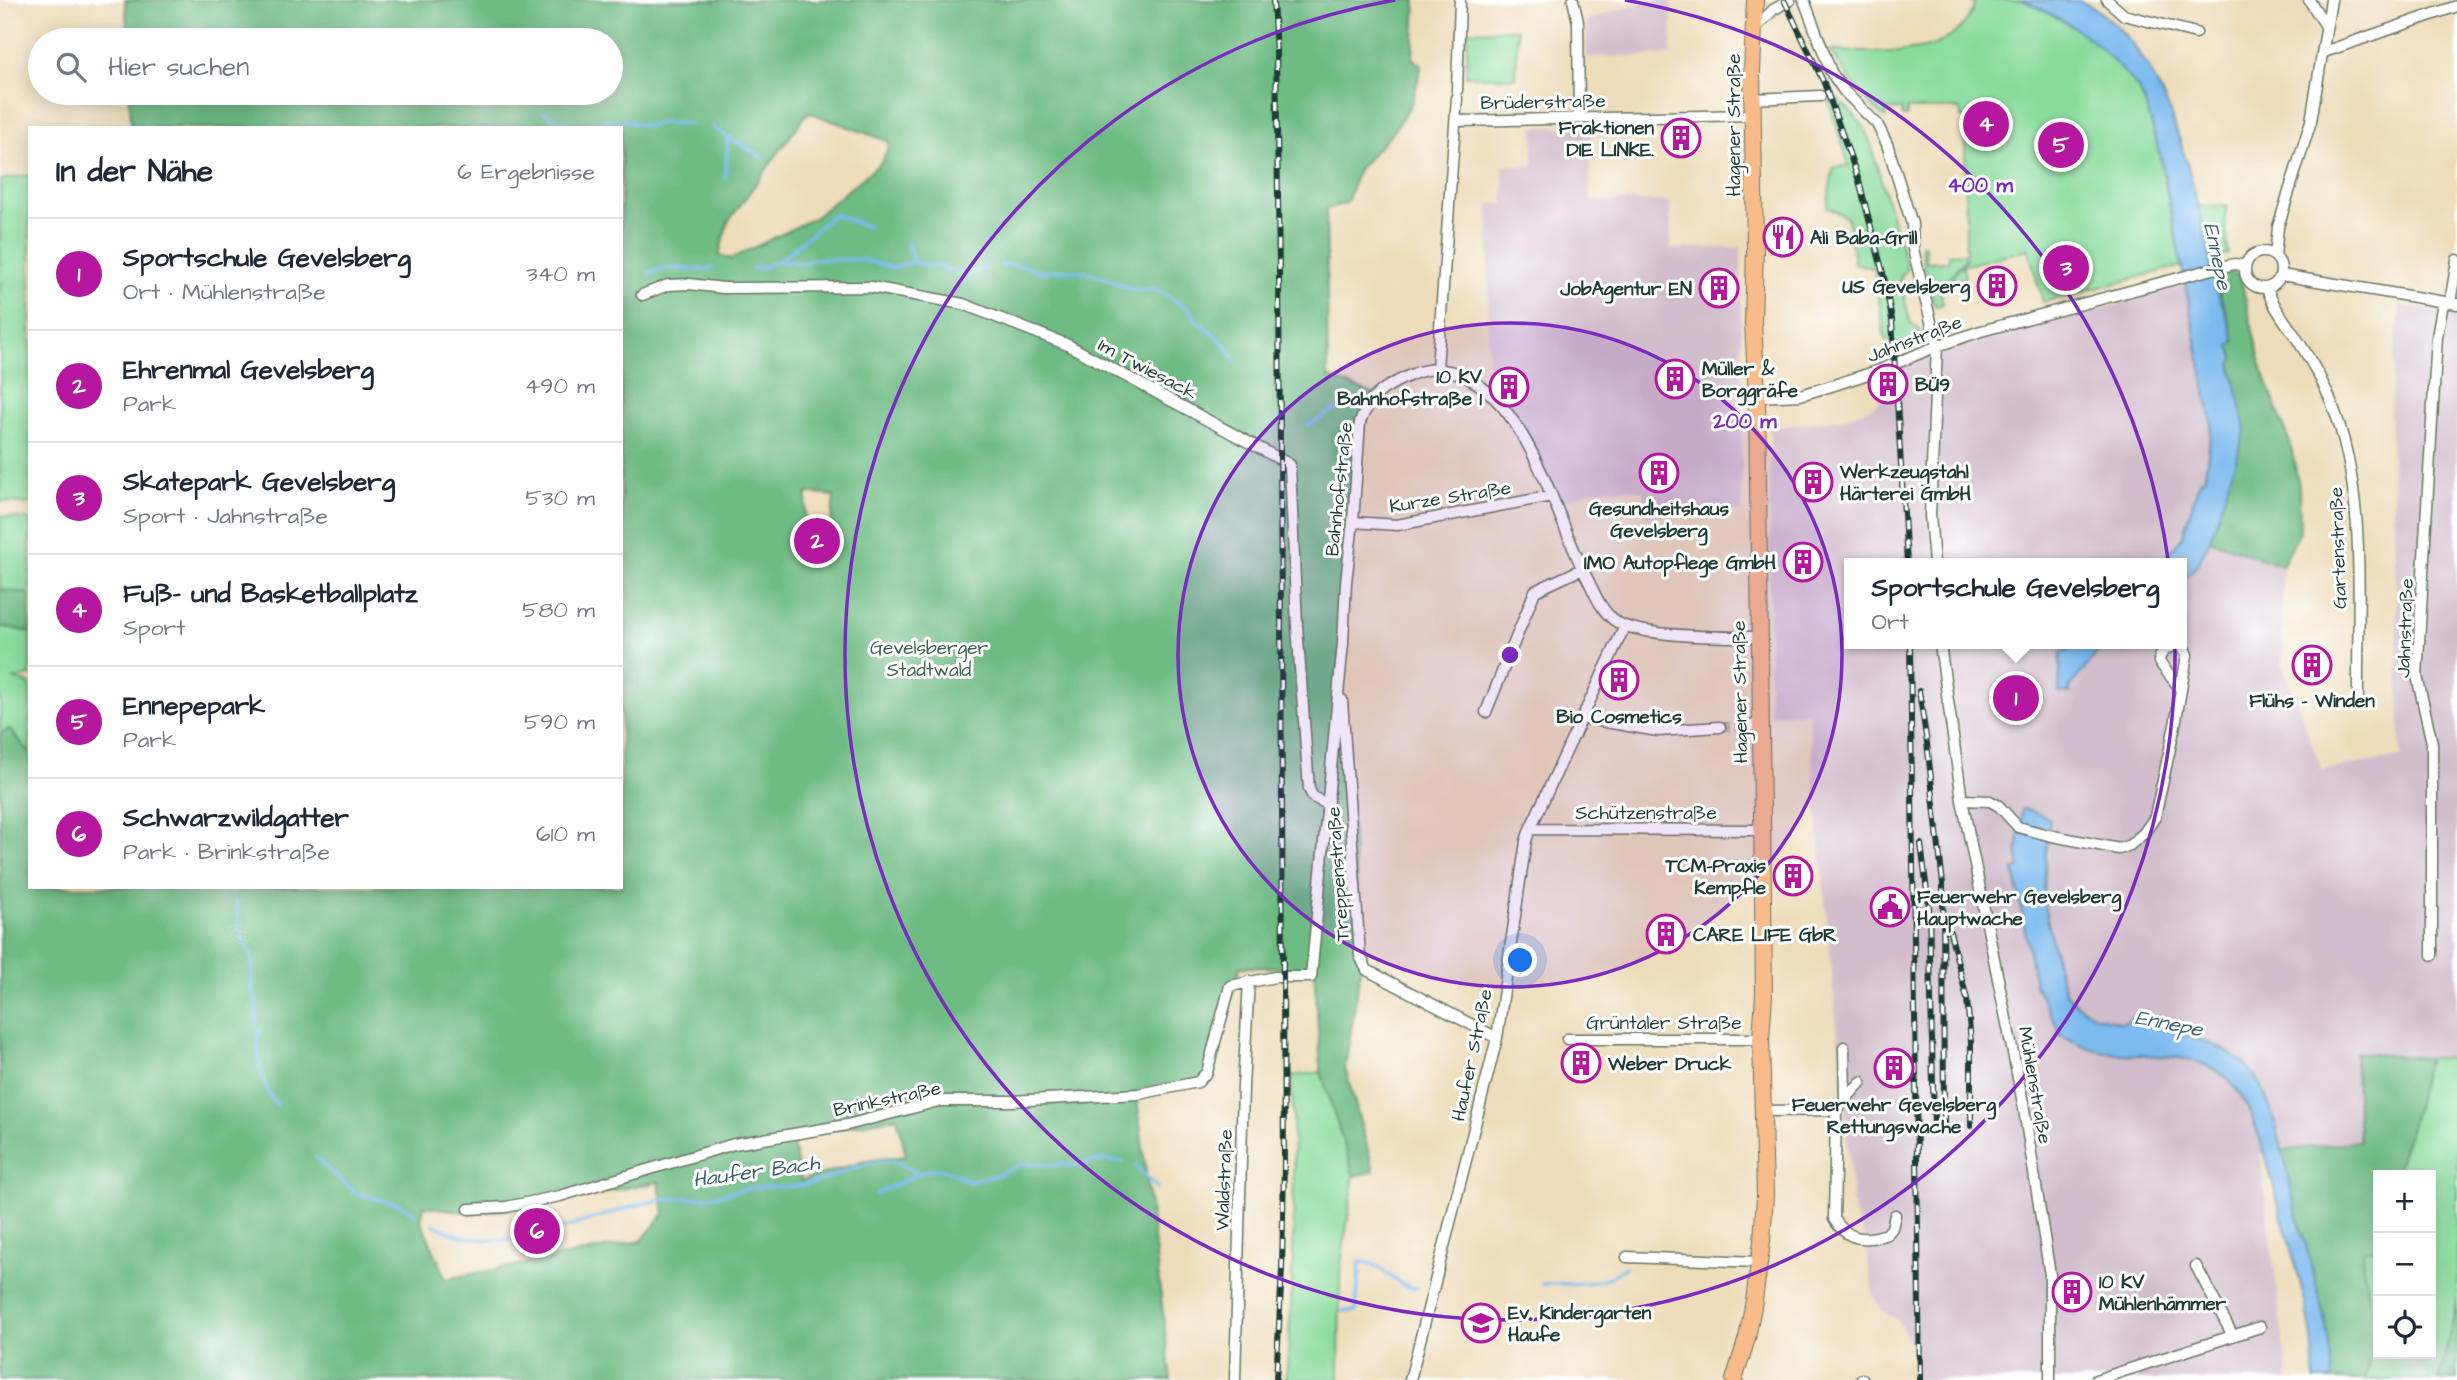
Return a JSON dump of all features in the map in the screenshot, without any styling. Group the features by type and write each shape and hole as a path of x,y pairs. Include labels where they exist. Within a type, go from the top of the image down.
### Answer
{"main road":[{"name":"Hagener Straße","path":"1734,1380 1747,1338 1759,1262 1765,1196 1761,1039 1764,995 1752,107 1755,0"}],"street":[{"path":"1457,121 1460,0"},
{"path":"1573,0 1578,22 1579,118"},
{"path":"1804,0 1831,72 1844,91 1877,124 1887,144 1912,224 1916,262 1937,346 1930,514 1934,558"},
{"path":"2107,0 2124,15 2196,33"},
{"path":"2309,0 2326,26"},
{"path":"2275,256 2278,227 2311,121 2331,0"},
{"path":"1754,29 1788,1"},
{"path":"2323,52 2457,6"},
{"name":"Brüderstraße","path":"1437,368 1457,121 1579,118 1752,107 1820,96"},
{"path":"2259,253 2278,227"},
{"path":"2270,253 2275,256 2281,275 2278,281 2267,288 2255,287 2244,272 2252,255 2270,253"},
{"name":"Jahnstraße","path":"2432,955 2432,743 2417,676 2437,337 2450,303 2457,260"},
{"name":"Jahnstraße","path":"1756,397 1800,395 1880,370 1981,331 2216,268 2235,264 2245,266"},
{"path":"2281,275 2450,303"},
{"name":"Im Twiesack","path":"642,295 668,285 689,284 723,288 871,287 963,304 1068,345 1289,464 1309,789 1313,797 1326,804"},
{"name":"Gartenstraße","path":"2267,288 2270,300 2321,380 2347,450 2357,521 2358,700"},
{"path":"1437,368 1470,379 1488,393 1511,419 1552,496 1582,569 1602,608 1611,619 1624,628 1696,636 1759,637"},
{"name":"Bahnhofstraße","path":"1249,981 1275,977 1311,977 1360,422 1365,408 1375,395 1391,384 1437,368"},
{"name":"Kurze Straße","path":"1353,522 1397,525 1552,496"},
{"path":"1486,712 1535,591 1582,569"},
{"name":"Haufer Straße","path":"1410,1380 1497,1038 1522,856 1530,829 1624,628"},
{"name":"Mühlenstraße","path":"1941,649 1962,800 2022,1102 2050,1275 2050,1380"},
{"name":"Treppenstraße","path":"1340,669 1360,956 1367,970 1497,1038"},
{"path":"1962,800 1990,801 2018,827 2119,849 2130,845 2144,833 2155,817 2175,725 2180,688"},
{"path":"1582,719 1658,731 1720,727"},
{"path":"1742,726 1760,725"},
{"name":"Schützenstraße","path":"1530,829 1762,830"},
{"name":"Brinkstraße","path":"469,1209 506,1207 560,1196 734,1144 848,1125 939,1101 1011,1101 1138,1094 1198,1082 1207,1072 1230,986 1249,981"},
{"name":"Waldstraße","path":"1235,1380 1243,1086 1249,981"},
{"name":"Grüntaler Straße","path":"1567,1039 1761,1039"},
{"path":"1844,1047 1845,1100"},
{"path":"1861,1082 1836,1110 1833,1219 1847,1235 1859,1238 1887,1234 1892,1228 1895,1215"},
{"path":"1763,1111 1836,1110"},
{"path":"1627,1256 1759,1262"},
{"path":"2196,1266 2233,1336"},
{"path":"2096,1380 2260,1327"}],"shaded area":[{"path":"1649,0 1672,0 1671,55 1586,57 1587,20"},
{"path":"1534,127 1590,128 1590,201 1670,201 1671,249 1741,247 1742,511 1645,516 1643,491 1633,489 1592,490 1566,500 1552,496 1529,449 1488,393 1489,204 1504,204 1503,166 1533,165"},
{"path":"2219,276 2210,540 2282,566 2283,666 2322,770 2401,757 2390,406 2400,305 2457,315 2457,1059 2356,1053 2359,1141 2260,1154 2288,1380 1912,1380 1913,1348 1898,1320 1881,1310 1873,1294 1865,1239 1854,1214 1808,712 1769,715 1770,428 1842,419 1876,405 1902,364"}],"green space":[{"name":"Gevelsberger Stadtwald","path":"125,0 1416,0 1413,59 1422,65 1412,102 1393,132 1358,169 1347,203 1326,209 1328,377 1375,395 1365,408 1340,669 1362,960 1345,1068 1374,1171 1354,1176 1321,1072 1314,968 1240,967 1210,1073 1137,1099 1171,1380 0,1380 0,734 9,729 28,751 28,889 623,889 623,126 131,126 130,105 623,105 623,28 127,28","holes":["808,112 890,142 882,162 814,218 731,259 719,255 728,222","807,493 834,496 828,558 802,560","897,1117 906,1156 865,1161 801,1181 791,1137","659,1182 664,1214 641,1241 446,1279 421,1221 424,1206 471,1213 506,1210"]},
{"path":"1969,0 2022,0 2037,5 2070,24 2104,50 2130,77 2145,103 2158,148 2170,208 2227,205 2225,214 2228,254 2043,302 2028,249 1963,266 1965,277 1939,285 1943,304 1935,306 1929,286 1950,280 1967,259 1966,257 1949,278 1930,284 1921,246 1925,245 1926,262 1949,261 1949,254 1966,253 1965,118 1961,117 1960,109 1907,109 1907,117 1902,117 1902,109 1886,110 1886,117 1882,116 1862,96 1830,51 1893,52 1934,45 1951,36 1965,23 1975,3"},
{"path":"1517,29 1516,78 1466,76 1468,31"},
{"path":"1836,99 1842,106 1845,105 1864,127 1907,269 1900,278 1910,323 1920,330 1918,341 1903,348 1885,339 1874,268 1854,263 1848,218 1827,207 1833,168 1849,165 1829,102"},
{"path":"28,175 28,504 0,501 0,180"},
{"path":"2231,272 2240,276 2262,369 2290,443 2299,485 2300,532 2282,566 2210,540 2220,510 2233,370 2231,364 2234,359 2230,346 2235,341 2217,284 2219,276"},
{"path":"0,516 28,520 28,594 0,589"},
{"path":"0,589 28,594 28,632 0,626"},
{"path":"0,626 28,632 28,676 13,679 28,683 28,751 9,729 0,734"},
{"path":"2355,1053 2428,1058 2412,1123 2397,1170 2373,1170 2373,1250 2363,1251 2373,1317 2373,1345 2365,1380 2332,1380 2325,1320 2281,1151 2359,1141"},
{"path":"2428,1058 2457,1059 2457,1303 2439,1380 2365,1380 2373,1345 2373,1359 2436,1359 2436,1170 2397,1170 2412,1123"},
{"path":"1321,1072 1354,1176 1340,1271 1339,1380 1286,1380 1294,1228 1292,1076"},
{"path":"2373,1249 2373,1317 2364,1271 2363,1250"},
{"path":"2457,1303 2457,1380 2439,1380"}],"water":[{"path":"2022,0 2080,1 2109,19 2133,45 2153,76 2182,149 2210,257 2212,275 2235,341 2230,346 2234,359 2231,364 2246,429 2210,540 2197,566 2187,576 2187,558 2165,558 2182,538 2199,483 2205,476 2212,423 2153,128 2138,88 2131,79 2098,46 2049,13"},
{"path":"2100,649 2070,687 2070,693 2059,692 2061,651"},
{"path":"2022,809 2050,819 2044,904 2066,993 2076,1004 2095,1016 2124,1023 2134,1017 2211,1044 2239,1059 2259,1083 2273,1116 2318,1293 2332,1380 2314,1380 2312,1340 2299,1278 2260,1140 2249,1110 2236,1088 2221,1073 2198,1062 2110,1053 2092,1049 2062,1036 2035,985 2014,869 2020,868 2017,852"}],"waterway":[{"path":"543,112 571,126"},
{"path":"584,126 607,120 621,120 650,127 659,123 692,124"},
{"path":"712,127 763,158"},
{"path":"725,178 728,139"},
{"path":"779,261 834,214 868,227"},
{"path":"908,243 913,261"},
{"path":"752,268 761,268 779,261 804,263 813,259 863,260 894,268 913,261 965,273 986,267"},
{"path":"1000,265 1022,265 1043,272 1085,272 1133,290 1155,289 1189,309 1196,320 1223,342 1235,360"},
{"path":"649,273 668,268 712,268"},
{"path":"1307,425 1337,409 1358,409"},
{"name":"Haufer Bach","path":"236,902 240,931 252,958 252,988 257,1023"},
{"name":"Haufer Bach","path":"260,1030 258,1048 261,1069 267,1090 277,1105"},
{"name":"Haufer Bach","path":"316,1158 356,1193 400,1205 414,1213"},
{"name":"Haufer Bach","path":"433,1224 460,1235 487,1240 515,1239 543,1234 654,1201 713,1196 751,1188 802,1185 879,1161 897,1162 918,1174 946,1170 970,1182 998,1175 1022,1164 1078,1165 1103,1160 1123,1162"},
{"name":"Haufer Bach","path":"1135,1165 1157,1188"},
{"path":"876,1194 918,1174"},
{"name":"Haufer Bach","path":"1343,1311 1356,1311 1360,1261 1377,1266 1402,1284 1417,1288"},
{"name":"Haufer Bach","path":"1542,1284 1596,1281 1616,1274 1625,1267"}],"tunnel":[{"path":"1720,727 1743,726"}],"railway":[{"path":"1273,0 1279,269 1284,1163 1276,1380"},
{"path":"1784,0 1824,83 1859,181 1884,277 1892,320 1907,558"},
{"path":"1910,649 1920,1380"},
{"path":"1919,691 1943,884 1944,1129"},
{"path":"1921,844 1929,907 1934,1129"},
{"path":"1950,932 1967,999 1971,1042 1971,1126"}],"place":[{"name":"Fuß- und Basketballplatz","path":"1986,124"},
{"name":"Fraktionen DIE LINKE.","path":"1681,138"},
{"name":"Ennepepark","path":"2061,145"},
{"name":"Ali Baba-Grill","path":"1783,237"},
{"name":"Skatepark Gevelsberg","path":"2066,268"},
{"name":"US Gevelsberg","path":"1997,286"},
{"name":"JobAgentur EN","path":"1719,288"},
{"name":"Müller & Borggräfe","path":"1675,379"},
{"name":"BÜ9","path":"1888,384"},
{"name":"10 KV Bahnhofstraße 1","path":"1509,387"},
{"name":"Gesundheitshaus Gevelsberg","path":"1659,473"},
{"name":"Werkzeugstahl Härterei GmbH","path":"1813,482"},
{"name":"Ehrenmal Gevelsberg","path":"817,541"},
{"name":"IMO Autopflege GmbH","path":"1803,562"},
{"name":"Flühs – Winden","path":"2312,665"},
{"name":"Bio Cosmetics","path":"1619,680"},
{"name":"Sportschule Gevelsberg","path":"2016,698"},
{"name":"TCM-Praxis Kempfle","path":"1793,876"},
{"name":"Feuerwehr Gevelsberg Hauptwache","path":"1890,907"},
{"name":"CARE LIFE GbR","path":"1666,934"},
{"name":"Weber Druck","path":"1581,1063"},
{"name":"Feuerwehr Gevelsberg Rettungswache","path":"1894,1068"},
{"name":"Schwarzwildgatter","path":"537,1231"},
{"name":"10 KV Mühlenhämmer","path":"2072,1292"},
{"name":"Ev. Kindergarten Haufe","path":"1481,1323"}],"water label":[{"name":"Ennepe","path":"2218,256"},
{"name":"Ennepe","path":"2169,1023"}]}
